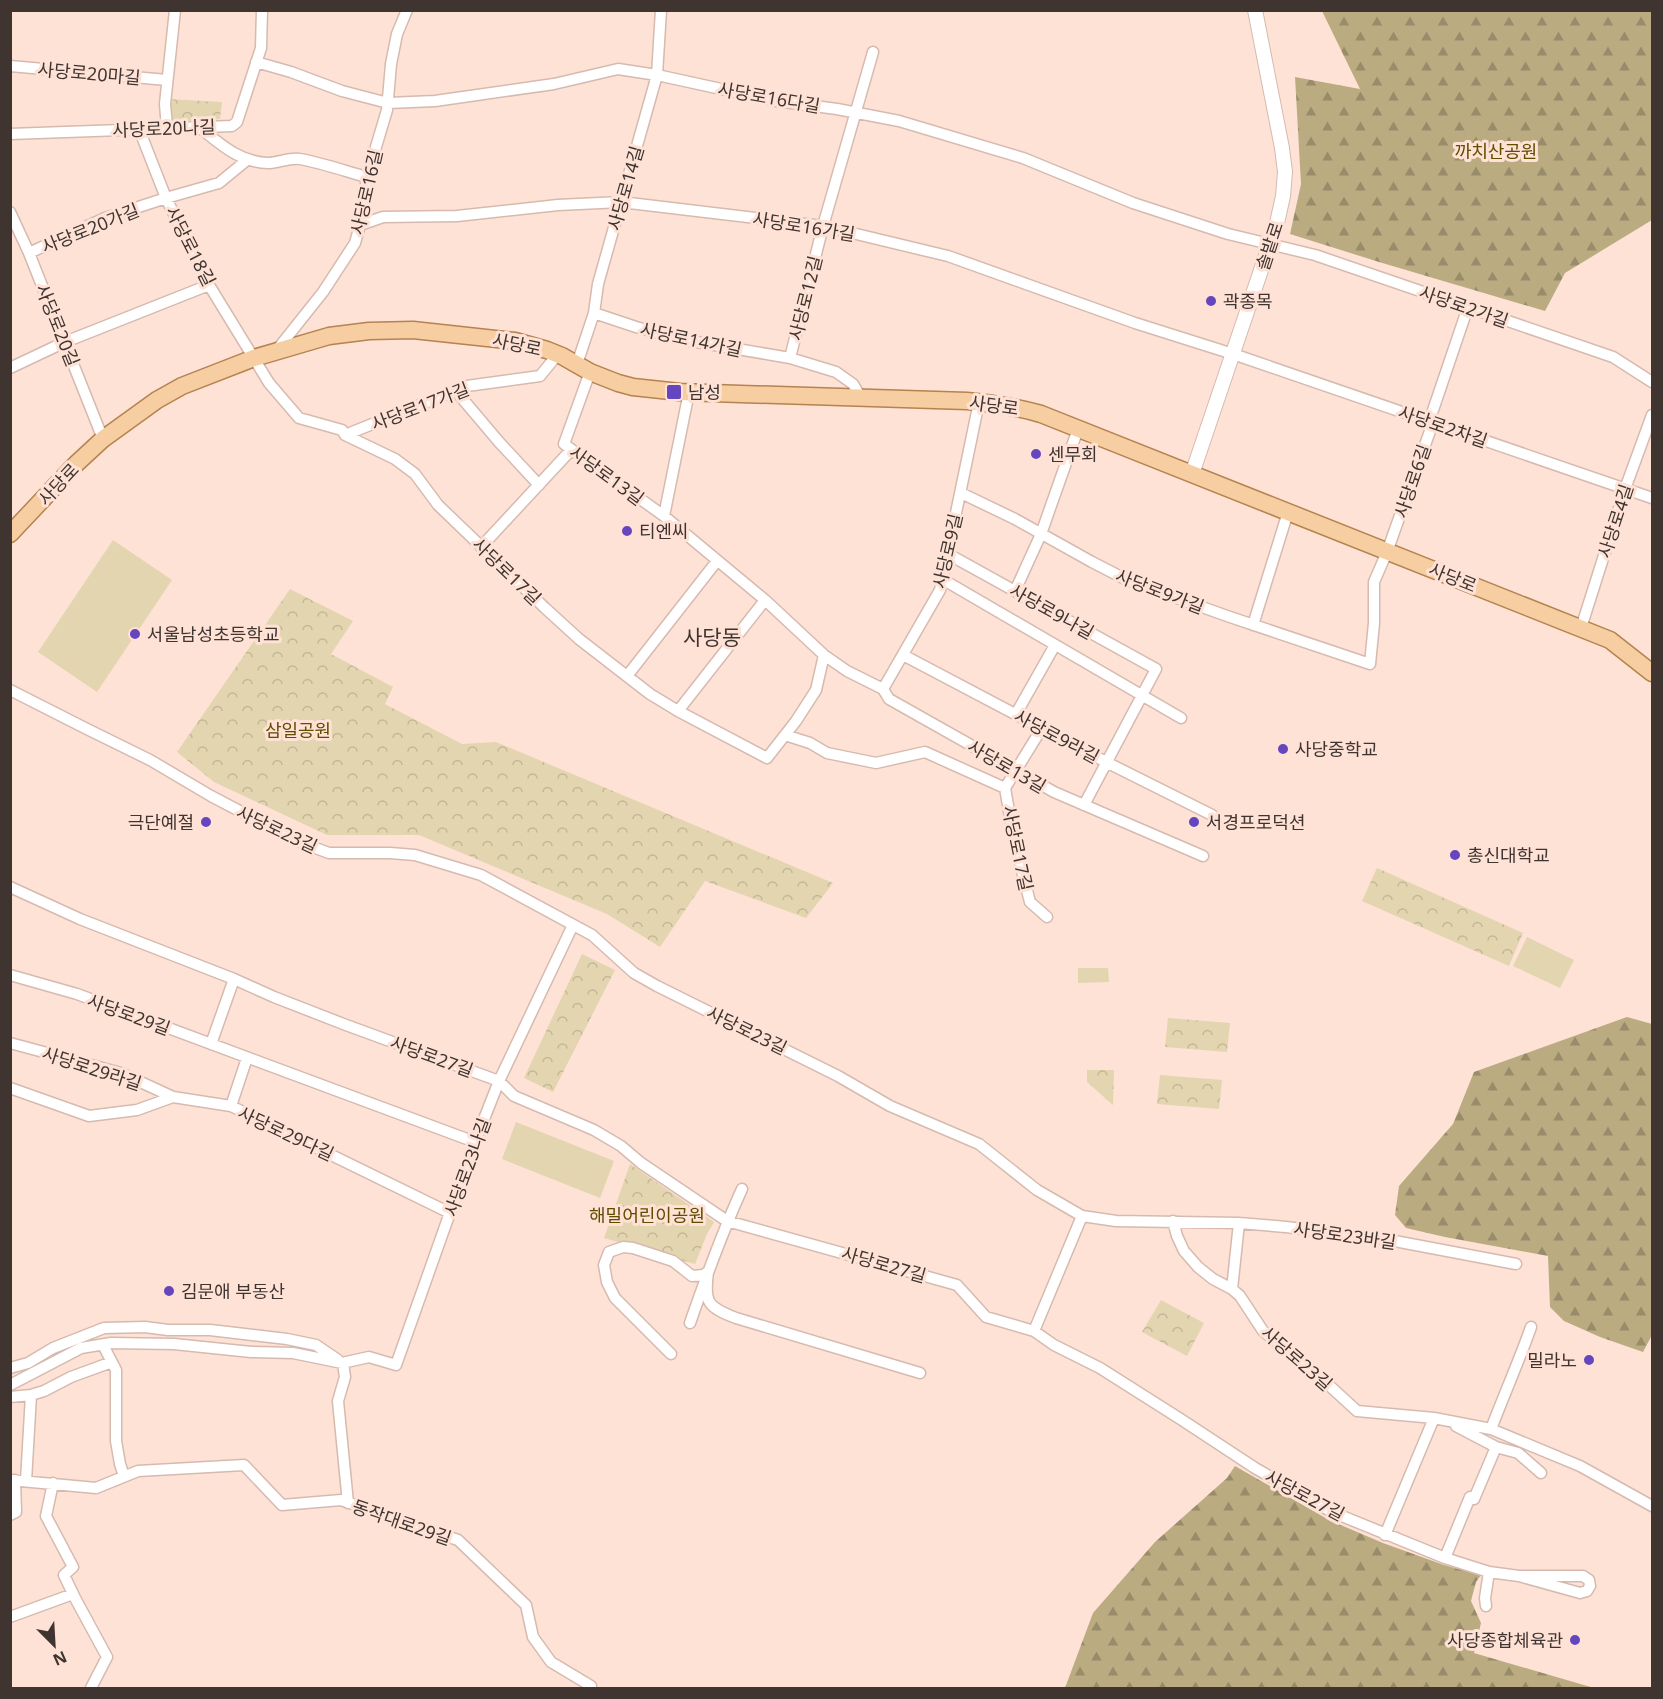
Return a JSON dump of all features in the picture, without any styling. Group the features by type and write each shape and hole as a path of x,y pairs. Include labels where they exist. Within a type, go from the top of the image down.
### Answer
{"main road":[{"name":"사당로","path":"12,529 103,439 157,400 182,386 254,358 329,336 369,331 413,330 515,341 558,354 583,368 633,387 689,392 979,402 1015,407 1041,414 1610,640 1653,673"}],"street":[{"path":"167,128 165,104 175,10"},
{"name":"사당로20나길","path":"10,134 232,126 237,122 261,48 262,10"},
{"name":"사당로16길","path":"276,351 323,292 355,243 367,177 388,103 391,64 397,34 407,10"},
{"name":"사당로14길","path":"583,368 598,284 657,75 661,10"},
{"name":"솔밭로","path":"1192,474 1271,243 1283,196 1285,172 1282,148 1255,10"},
{"name":"사당로12길","path":"861,398 853,384 836,372 790,358 823,226 873,52"},
{"name":"사당로16다길","path":"256,62 342,91 388,103 435,100 554,84 618,69 657,75 776,101 899,122 1023,158 1133,203 1228,234 1271,243"},
{"name":"사당로20마길","path":"10,66 167,80"},
{"path":"199,127 234,154 247,160 267,163 297,158 367,177"},
{"name":"사당로18길","path":"139,129 166,198 209,285 254,358"},
{"name":"사당로20가길","path":"29,253 105,218 219,183 247,160"},
{"name":"사당로16가길","path":"360,225 383,217 457,216 558,205 621,202 823,226 948,256 1135,323 1233,354"},
{"name":"사당로20길","path":"10,212 29,253 103,439"},
{"name":"사당로2가길","path":"1271,243 1315,255 1613,357 1653,382"},
{"path":"10,368 65,342 209,285"},
{"name":"사당로6길","path":"1370,664 1374,622 1374,582 1430,431 1429,422 1468,307"},
{"name":"사당로14가길","path":"594,313 685,340 790,358"},
{"name":"사당로17가길","path":"345,435 467,386 540,376 558,354"},
{"name":"사당로2차길","path":"1233,354 1653,498"},
{"name":"사당로17길","path":"254,358 269,383 299,418 342,430 345,435 395,459 415,474 438,505 579,639 650,694 678,711 767,758 782,739 810,743 827,753 876,763 925,752 1005,788 1014,840 1030,902 1047,917"},
{"name":"사당로13길","path":"583,368 564,444 664,516 765,600 824,655 847,671 883,689 889,699 1054,792 1203,856"},
{"path":"455,390 499,442 539,484"},
{"path":"664,516 689,392"},
{"name":"사당로9길","path":"883,689 940,590 979,402"},
{"name":"사당로4길","path":"1581,628 1625,489 1653,415"},
{"path":"1015,591 1041,534 1078,429"},
{"path":"481,547 571,450"},
{"name":"사당로9가길","path":"961,493 1015,519 1129,581 1370,664"},
{"path":"1253,625 1288,512"},
{"name":"사당로9나길","path":"948,554 1156,669 1142,695"},
{"path":"627,676 717,561"},
{"path":"942,579 1181,718"},
{"path":"678,711 765,600"},
{"path":"1016,714 1055,645"},
{"path":"782,739 816,690 824,655"},
{"name":"사당로9라길","path":"903,655 1212,815"},
{"name":"사당로23길","path":"10,690 150,759 219,801 310,846 328,852 415,855 481,875 592,935 634,973 838,1076 890,1106 979,1144 1037,1190 1082,1216 1116,1221 1173,1221 1184,1251 1198,1267 1213,1279 1232,1289 1263,1331 1320,1377 1357,1411 1439,1419 1491,1429 1580,1466 1653,1506"},
{"path":"1084,805 1142,695"},
{"path":"1005,788 1042,728"},
{"name":"사당로27길","path":"10,887 80,919 274,997 499,1081 514,1096 594,1130 621,1146 641,1163 727,1221 957,1285 986,1317 1034,1331 1054,1345 1100,1368 1255,1468 1332,1512 1445,1558 1489,1572 1519,1576 1583,1576 1589,1580 1590,1586 1587,1591 1580,1593 1519,1576"},
{"name":"사당로23나길","path":"10,1385 81,1348 103,1345 174,1344 250,1352 293,1353 343,1364 369,1357 396,1365 499,1081 573,925"},
{"name":"사당로29길","path":"10,975 77,994 475,1143"},
{"path":"211,1044 234,979"},
{"name":"사당로29라길","path":"10,1043 121,1073 173,1098"},
{"path":"231,1106 247,1058"},
{"name":"사당로29다길","path":"10,1088 89,1116 137,1110 173,1098 231,1106 450,1213"},
{"path":"690,1323 727,1221 742,1189"},
{"path":"1034,1331 1082,1216"},
{"name":"사당로23바길","path":"1173,1221 1286,1227 1384,1239 1516,1264"},
{"path":"1232,1289 1239,1223"},
{"path":"671,1354 615,1298 607,1282 604,1265 609,1252 622,1247 633,1248 673,1261 692,1275 703,1275 708,1272"},
{"path":"708,1272 705,1291 708,1300 718,1311 920,1372"},
{"path":"1491,1429 1531,1327"},
{"path":"10,1368 28,1363 53,1348 104,1328 210,1330 287,1339 316,1345 343,1364 345,1377 338,1401 348,1503"},
{"path":"103,1345 116,1370 116,1441 124,1476"},
{"path":"53,1348 58,1360"},
{"path":"10,1397 44,1391 71,1377 112,1362"},
{"path":"10,1515 16,1512 17,1481 28,1438 31,1395"},
{"path":"1385,1535 1439,1419 1496,1447 1518,1453 1541,1473"},
{"path":"1445,1558 1470,1497 1474,1499 1496,1447"},
{"name":"동작대로29길","path":"17,1481 96,1488 138,1471 244,1465 282,1505 341,1500 458,1540 526,1605 533,1637 551,1662 591,1686 591,1689"},
{"path":"53,1483 46,1516 73,1567 64,1575 107,1657 90,1689"},
{"path":"1486,1606 1489,1572"},
{"path":"10,1617 73,1594"}],"green space":[{"name":"까치산공원","path":"1322,11 1652,11 1652,220 1565,273 1545,311 1290,234 1301,184 1295,77 1360,89"},
{"path":"168,99 222,102 220,119 172,122"},
{"path":"113,540 172,580 97,692 38,652"},
{"name":"삼일공원","path":"290,589 353,621 331,654 393,687 385,704 462,744 496,742 833,883 806,918 705,881 660,947 607,914 419,835 327,835 214,782 177,752"},
{"path":"1377,868 1523,933 1509,966 1362,901"},
{"path":"1527,937 1574,960 1560,988 1513,966"},
{"path":"582,954 615,970 553,1092 524,1078"},
{"path":"1078,968 1108,968 1109,982 1078,983"},
{"path":"1627,1017 1652,1024 1652,1335 1643,1352 1564,1321 1550,1307 1548,1256 1406,1228 1395,1215 1399,1186 1453,1124 1474,1072"},
{"path":"1168,1018 1230,1023 1227,1052 1165,1047"},
{"path":"1087,1070 1114,1070 1113,1105 1087,1082"},
{"path":"1160,1075 1222,1080 1219,1109 1157,1104"},
{"path":"516,1122 614,1161 600,1198 502,1159"},
{"name":"해밀어린이공원","path":"630,1164 714,1222 695,1264 604,1238"},
{"path":"1161,1300 1204,1323 1187,1356 1142,1332"},
{"path":"1235,1466 1329,1520 1383,1543 1444,1565 1481,1575 1476,1582 1471,1601 1481,1623 1474,1653 1594,1688 1065,1688 1093,1613 1155,1542 1227,1478"}],"place":[{"name":"곽종목","path":"1211,301"},
{"name":"남성","path":"674,392"},
{"name":"센무회","path":"1036,454"},
{"name":"티엔씨","path":"627,531"},
{"name":"서울남성초등학교","path":"135,634"},
{"name":"사당중학교","path":"1283,749"},
{"name":"극단예절","path":"206,822"},
{"name":"서경프로덕션","path":"1194,822"},
{"name":"총신대학교","path":"1455,855"},
{"name":"김문애 부동산","path":"169,1291"},
{"name":"밀라노","path":"1589,1360"},
{"name":"사당종합체육관","path":"1575,1640"}],"district":[{"name":"사당동","path":"712,637"}]}
